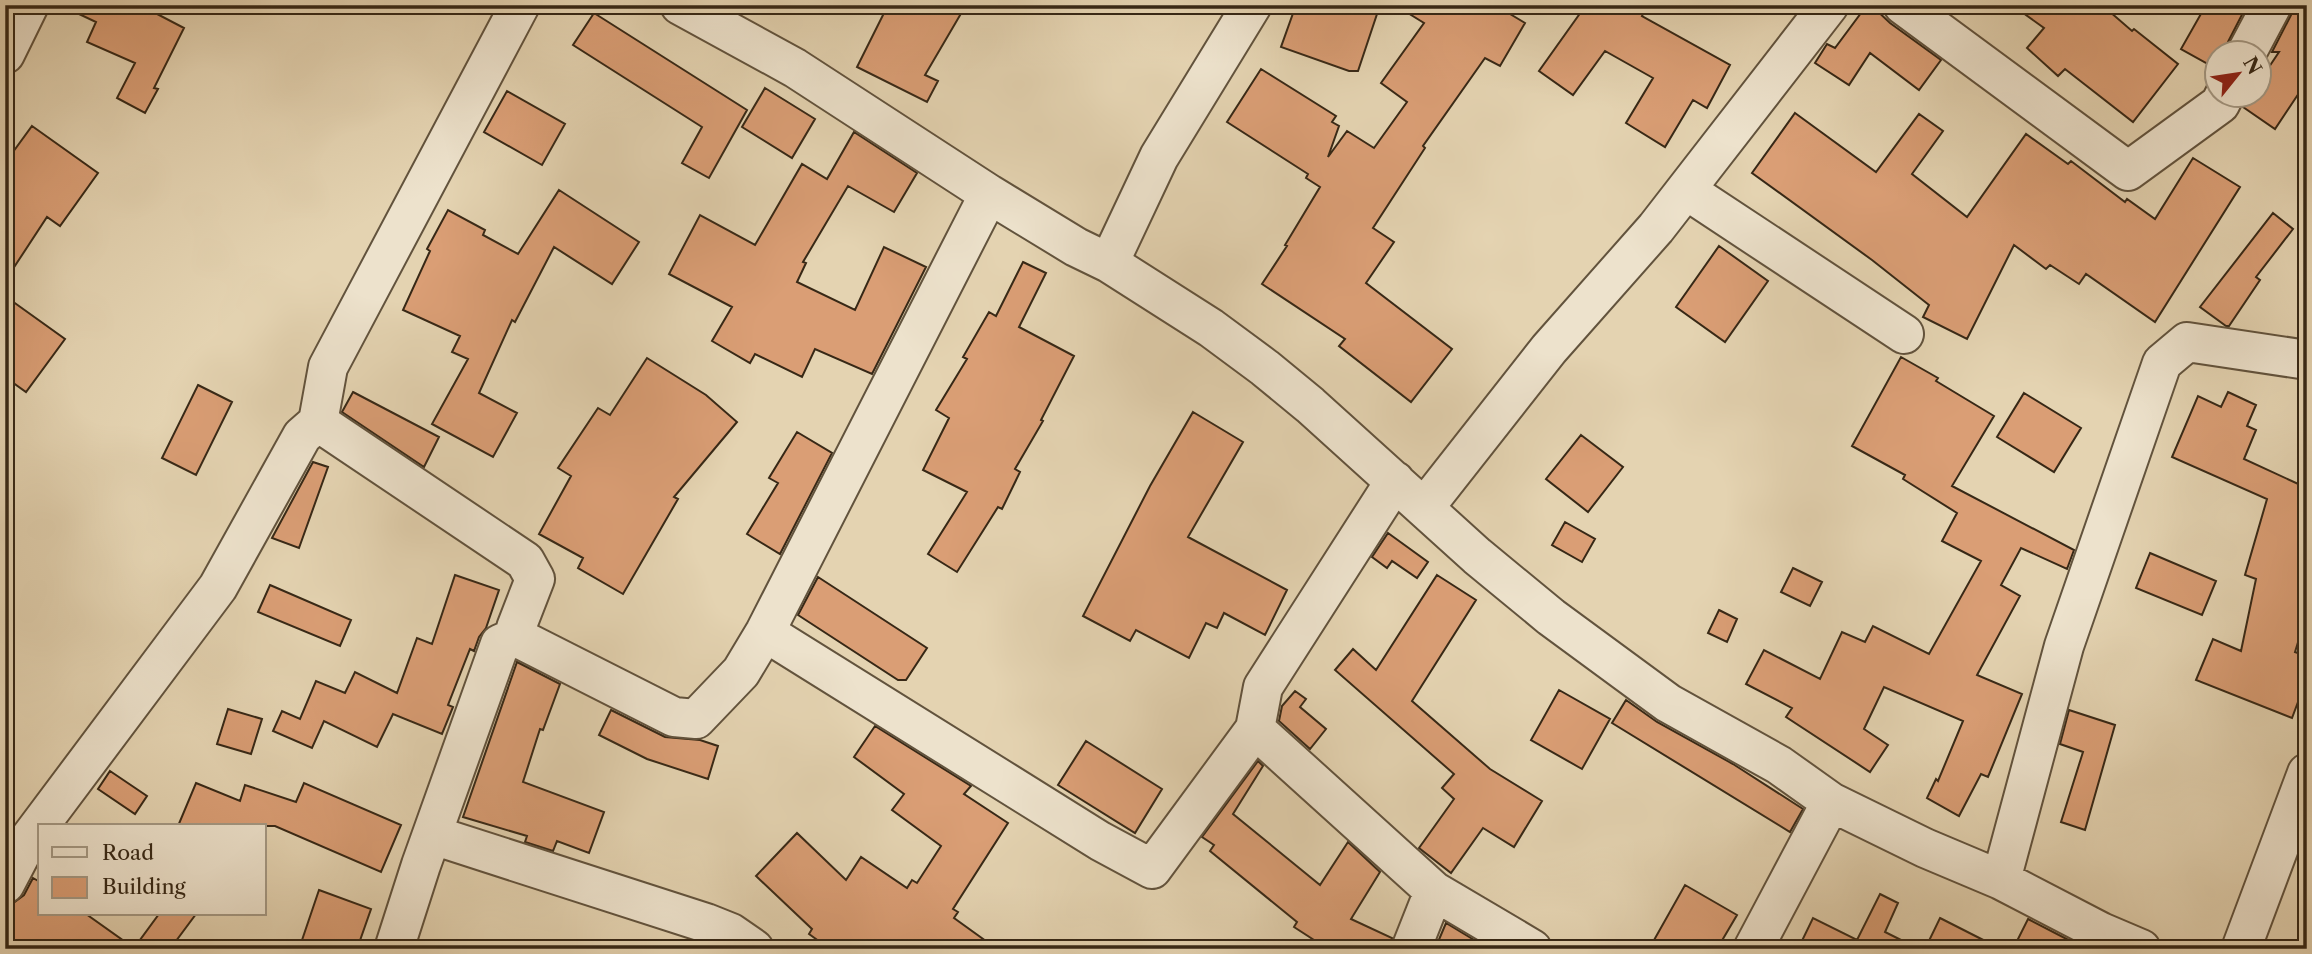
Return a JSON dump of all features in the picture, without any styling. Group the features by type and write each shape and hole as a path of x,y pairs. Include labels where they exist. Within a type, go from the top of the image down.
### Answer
{"street":[{"path":"5,54 29,5"},
{"path":"40,824 218,587 302,436 317,422 328,367 520,5"},
{"path":"680,5 795,68 989,194 1174,303 1265,368 1551,617 1668,703 1779,765 1830,802 1925,848 2001,880 2098,940 2141,949"},
{"path":"1109,263 1159,157 1252,5"},
{"path":"1424,508 1549,349 1656,228 1829,5"},
{"path":"1903,5 2128,171 2215,108"},
{"path":"2254,38 2272,5"},
{"path":"1686,190 1904,334"},
{"path":"516,637 674,717 696,719 741,672 765,632 989,194"},
{"path":"2001,880 2064,646 2162,363 2187,342 2307,360"},
{"path":"317,422 525,561 535,579 516,628 516,637"},
{"path":"765,632 1100,841 1152,870 1255,729 1263,687 1395,481"},
{"path":"394,949 495,654 500,644 516,637"},
{"path":"1255,729 1434,891 1532,949"},
{"path":"2241,949 2307,774"},
{"path":"1753,949 1830,802"},
{"path":"5,884 27,842 38,827"},
{"path":"433,835 706,923 731,933 754,949"},
{"path":"1412,949 1434,891"}],"building":[{"path":"60,5 140,5 184,28 154,88 158,89 145,113 117,98 135,63 87,42 96,22"},
{"path":"888,5 966,5 925,75 938,81 927,102 857,67"},
{"path":"1296,5 1380,5 1358,71 1349,71 1281,47"},
{"path":"1395,5 1495,5 1525,23 1500,66 1485,58 1423,146 1425,148 1373,228 1394,242 1366,283 1452,349 1411,402 1339,346 1345,339 1262,284 1320,187 1306,178 1308,174 1227,122 1261,69 1336,116 1332,122 1339,126 1328,157 1347,131 1374,148 1407,102 1381,83 1424,23"},
{"path":"1586,5 1648,5 1642,16 1730,65 1707,108 1693,100 1665,147 1626,123 1653,78 1605,51 1573,95 1539,71"},
{"path":"1867,5 1871,5 1890,23 1941,60 1919,90 1870,53 1849,85 1815,63 1827,44 1835,48"},
{"path":"2012,5 2102,5 2132,31 2134,29 2178,64 2133,122 2065,69 2058,76 2027,48 2044,28"},
{"path":"2206,5 2247,5 2230,38 2204,38 2204,62 2181,49"},
{"path":"2294,5 2307,5 2307,81 2275,129 2244,108 2274,108 2274,60 2279,52 2274,52 2274,48"},
{"path":"594,13 747,110 709,178 682,163 702,127 573,45"},
{"path":"765,88 815,119 792,158 742,127"},
{"path":"507,91 565,124 542,165 484,132"},
{"path":"1795,113 1876,172 1919,114 1943,131 1912,174 1967,217 2026,134 2068,164 2071,161 2125,202 2127,199 2155,219 2193,158 2240,187 2155,322 2086,274 2079,284 2050,265 2046,269 2014,245 1967,339 1923,317 1929,305 1752,173"},
{"path":"32,126 98,173 60,226 47,217 5,281 5,163"},
{"path":"854,132 917,173 894,212 848,186 803,262 806,263 797,282 855,310 884,247 926,267 872,374 815,349 802,377 755,354 750,363 712,341 732,307 669,274 700,215 755,245 802,164 827,179"},
{"path":"559,190 639,242 612,284 554,247 515,322 512,320 479,393 517,413 493,457 432,424 468,359 452,352 460,336 403,310 430,251 427,249 448,210 485,230 483,235 518,254"},
{"path":"2273,213 2293,229 2256,277 2260,280 2229,326 2226,326 2200,307"},
{"path":"1719,246 1768,281 1725,342 1676,307"},
{"path":"1023,262 1046,273 1019,327 1074,356 1041,420 1043,421 1015,469 1020,472 1002,509 998,507 957,572 928,554 967,492 923,470 949,418 936,410 967,359 963,357 989,312 996,316"},
{"path":"5,296 65,339 26,392 5,377"},
{"path":"1901,357 1994,416 1952,486 2074,550 2067,569 2021,548 2001,585 2020,596 1977,675 2022,694 1988,777 1981,774 1959,816 1927,798 1936,779 1938,781 1963,721 1884,687 1864,729 1888,745 1870,772 1786,717 1792,708 1746,684 1764,650 1820,679 1842,632 1865,642 1873,626 1929,654 1981,561 1942,541 1957,513 1903,479 1905,475 1852,446"},
{"path":"647,358 706,395 737,422 674,497 678,499 623,594 578,568 583,558 539,534 571,476 558,468 598,408 610,415"},
{"path":"198,385 232,402 196,475 162,458"},
{"path":"353,392 439,437 424,467 342,412"},
{"path":"2228,392 2256,405 2247,426 2256,430 2244,459 2307,488 2307,613 2295,652 2307,656 2307,678 2292,718 2196,680 2213,639 2241,651 2256,579 2245,575 2267,499 2172,457 2198,396 2221,407"},
{"path":"2024,393 2081,428 2054,472 1997,437"},
{"path":"1193,412 1243,442 1188,537 1287,590 1265,635 1224,613 1217,628 1206,623 1189,658 1136,630 1130,641 1083,616 1150,486"},
{"path":"797,432 832,453 780,554 747,534 778,483 769,478"},
{"path":"1581,435 1623,467 1588,512 1546,479"},
{"path":"313,462 328,467 299,548 272,538"},
{"path":"1565,522 1595,539 1582,562 1552,545"},
{"path":"1388,533 1428,562 1417,578 1392,561 1387,568 1372,557"},
{"path":"2150,553 2216,581 2202,615 2136,588"},
{"path":"1793,568 1822,582 1810,606 1781,592"},
{"path":"455,575 499,590 486,628 474,651 470,649 448,705 453,707 442,734 393,714 377,747 324,721 312,748 273,731 282,711 300,719 316,681 345,693 355,672 397,693 417,638 432,644"},
{"path":"1437,575 1476,600 1412,701 1490,769 1542,801 1514,847 1483,828 1451,873 1419,848 1454,799 1442,788 1454,774 1335,670 1353,649 1376,670"},
{"path":"818,577 927,648 906,680 898,680 798,615"},
{"path":"270,585 351,620 340,646 258,612"},
{"path":"1719,610 1737,619 1727,642 1708,633"},
{"path":"517,662 560,684 543,730 540,729 523,782 604,812 589,853 557,841 553,851 525,842 527,836 463,817"},
{"path":"1559,690 1610,719 1582,769 1531,740"},
{"path":"1295,691 1306,699 1300,707 1326,729 1310,749 1279,721 1282,706"},
{"path":"1626,700 1657,722 1733,764 1803,809 1790,832 1612,723"},
{"path":"228,709 262,719 251,754 217,744"},
{"path":"611,710 665,737 700,740 718,746 708,779 647,759 599,735"},
{"path":"2069,710 2115,725 2085,830 2061,822 2083,752 2060,744"},
{"path":"875,726 971,786 964,794 1008,823 953,909 958,912 954,918 997,949 830,949 809,934 812,929 756,876 797,833 846,880 861,857 907,888 912,880 917,883 941,846 892,810 904,794 854,757"},
{"path":"1086,741 1162,789 1135,833 1058,785"},
{"path":"1258,761 1263,766 1233,814 1320,885 1348,842 1380,872 1351,919 1392,938 1390,949 1328,949 1294,927 1297,922 1210,851 1214,845 1202,837"},
{"path":"110,771 147,796 135,814 98,789"},
{"path":"196,783 240,801 245,785 296,802 304,783 401,825 381,872 275,826 179,824"},
{"path":"33,878 38,881 38,916 89,916 134,948 158,916 195,916 170,949 5,949 5,918 12,904 24,895"},
{"path":"1685,885 1737,915 1717,949 1649,949"},
{"path":"319,890 371,909 357,949 299,949"},
{"path":"1880,894 1898,903 1885,932 1919,949 1798,949 1813,918 1857,940"},
{"path":"1940,918 2001,949 1925,949"},
{"path":"2028,919 2086,949 2013,949"},
{"path":"1446,923 1489,949 1435,949"}]}
